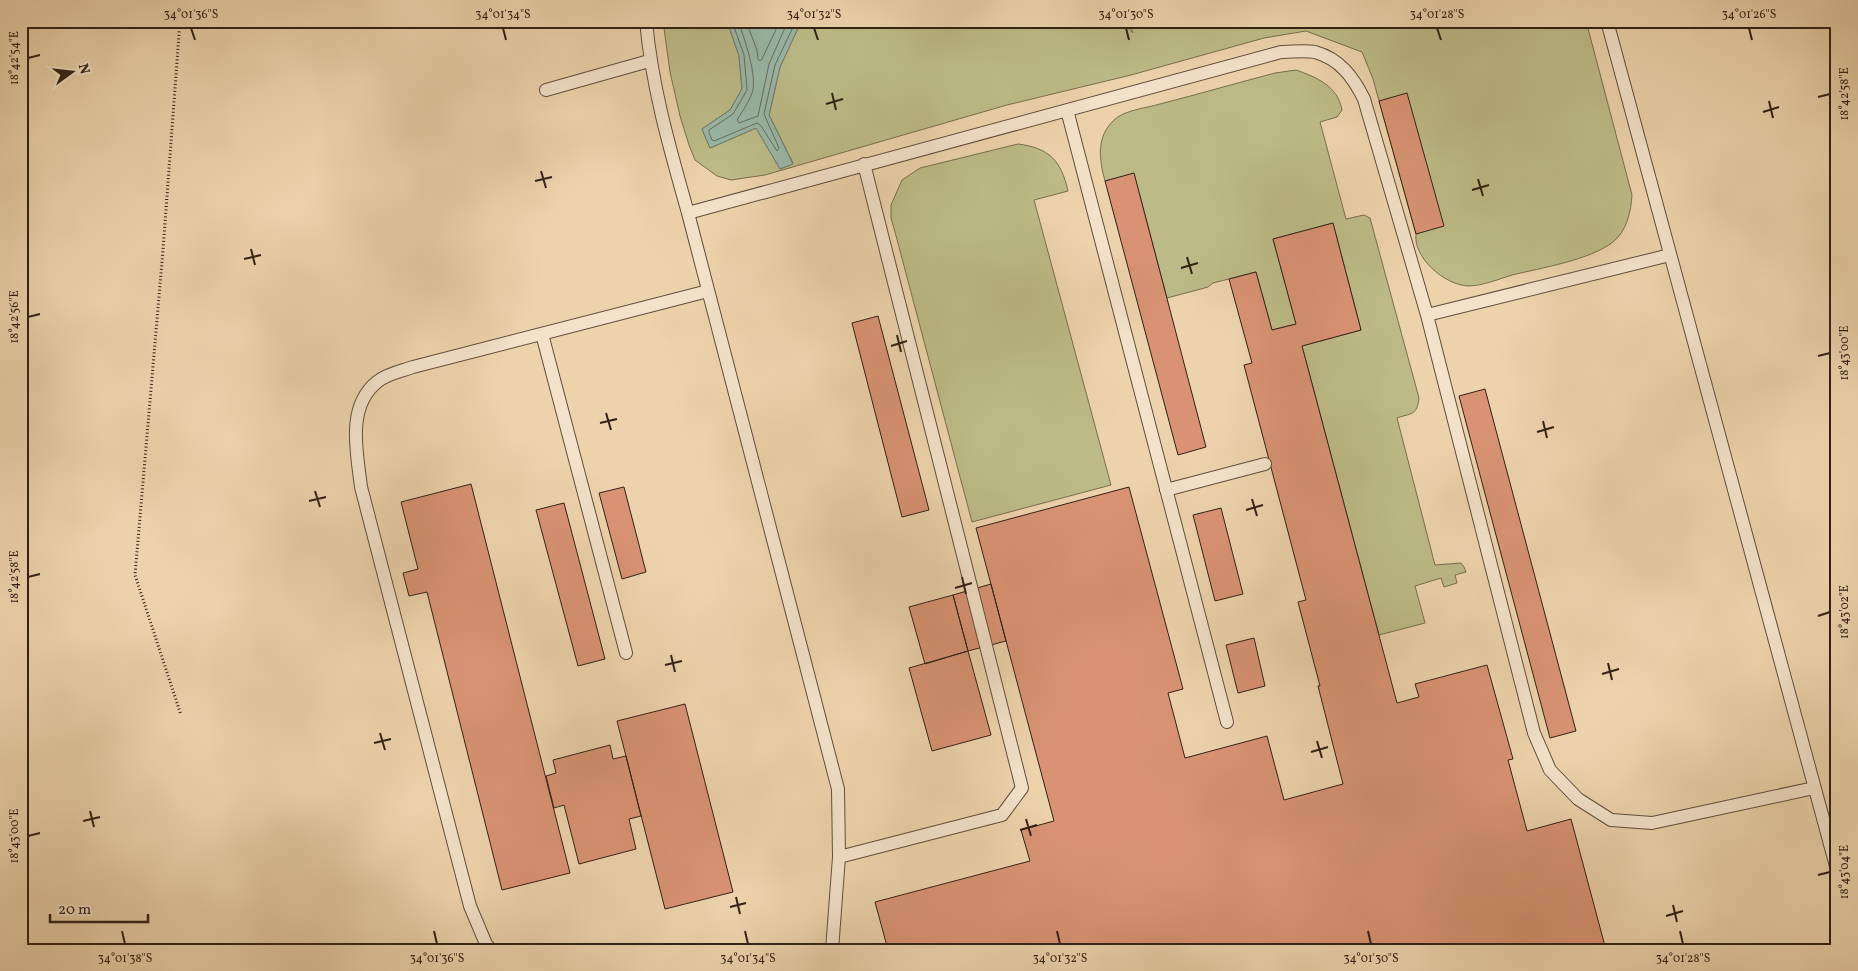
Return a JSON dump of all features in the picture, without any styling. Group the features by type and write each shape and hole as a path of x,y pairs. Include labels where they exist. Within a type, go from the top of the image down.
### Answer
{"lane":[{"path":"646,21 649,61 663,126 688,213 780,561 838,789 838,857 832,950"},
{"path":"1607,21 1837,870"},
{"path":"688,213 1280,52 1314,52 1335,60 1355,80 1364,98 1427,315 1534,733 1550,770 1578,800 1611,820 1652,823 1814,788"},
{"path":"546,90 649,61"},
{"path":"1067,110 1227,722"},
{"path":"838,857 1002,815 1022,788 864,164"},
{"path":"1427,315 1670,255"},
{"path":"491,950 486,944 470,906 361,487 355,432 363,400 377,381 413,367 708,291"},
{"path":"542,334 626,653"},
{"path":"1166,490 1265,464"}],"path":[{"path":"180,21 163,250 135,575 181,715"}],"shaded area":[{"path":"663,21 727,21 739,56 742,89 730,110 702,129 710,148 756,128 780,169 793,163 769,115 780,67 799,26 804,21 1122,21 1133,33 1129,21 1586,21 1632,195 1631,208 1625,227 1618,237 1592,254 1565,263 1512,275 1479,285 1468,286 1450,281 1432,269 1425,261 1416,243 1416,234 1373,79 1362,52 1306,31 1264,38 1131,75 1007,105 765,175 731,180 717,176 695,160 680,116 670,72"},
{"path":"1296,70 1325,84 1340,102 1342,110 1337,117 1320,122 1346,219 1364,215 1370,218 1419,398 1415,411 1397,418 1435,565 1461,563 1466,572 1455,575 1457,583 1444,587 1441,578 1415,586 1425,623 1379,635 1302,346 1361,330 1333,223 1273,239 1296,324 1272,330 1256,272 1167,298 1134,174 1105,181 1101,165 1100,149 1104,134 1114,120 1124,114 1275,73"},
{"path":"1018,144 1046,152 1052,157 1062,171 1068,191 1034,200 1111,485 972,522 891,218 891,205 902,180 920,168"}],"water":[{"path":"727,21 804,21 799,26 780,67 769,115 793,164 780,169 756,128 710,148 702,129 730,110 742,89 739,56"}],"building":[{"path":"1407,93 1444,226 1416,234 1379,101"},
{"path":"1134,173 1206,447 1178,455 1105,181"},
{"path":"1333,223 1361,330 1302,346 1397,703 1419,697 1415,684 1487,665 1513,759 1508,760 1527,831 1571,819 1606,950 888,950 875,902 1030,861 1021,830 1054,821 976,528 1129,487 1183,689 1168,693 1185,758 1267,736 1284,800 1343,784 1298,602 1306,600 1244,365 1252,363 1229,279 1256,272 1272,330 1296,324 1273,239"},
{"path":"878,316 929,510 902,517 852,323"},
{"path":"1485,389 1576,731 1550,738 1459,396"},
{"path":"471,484 570,873 502,890 427,592 409,596 403,573 418,569 401,502"},
{"path":"624,487 646,572 622,579 599,493"},
{"path":"564,503 605,659 578,666 536,510"},
{"path":"1221,508 1243,594 1215,601 1193,515"},
{"path":"991,584 1006,641 968,651 953,595"},
{"path":"953,595 968,651 925,664 909,607"},
{"path":"1254,638 1265,686 1238,693 1226,645"},
{"path":"968,651 991,735 932,751 909,668"},
{"path":"685,704 733,892 665,909 617,721"},
{"path":"610,745 613,759 626,756 641,816 629,819 636,849 579,864 564,805 554,808 546,776 556,773 553,760"}]}
